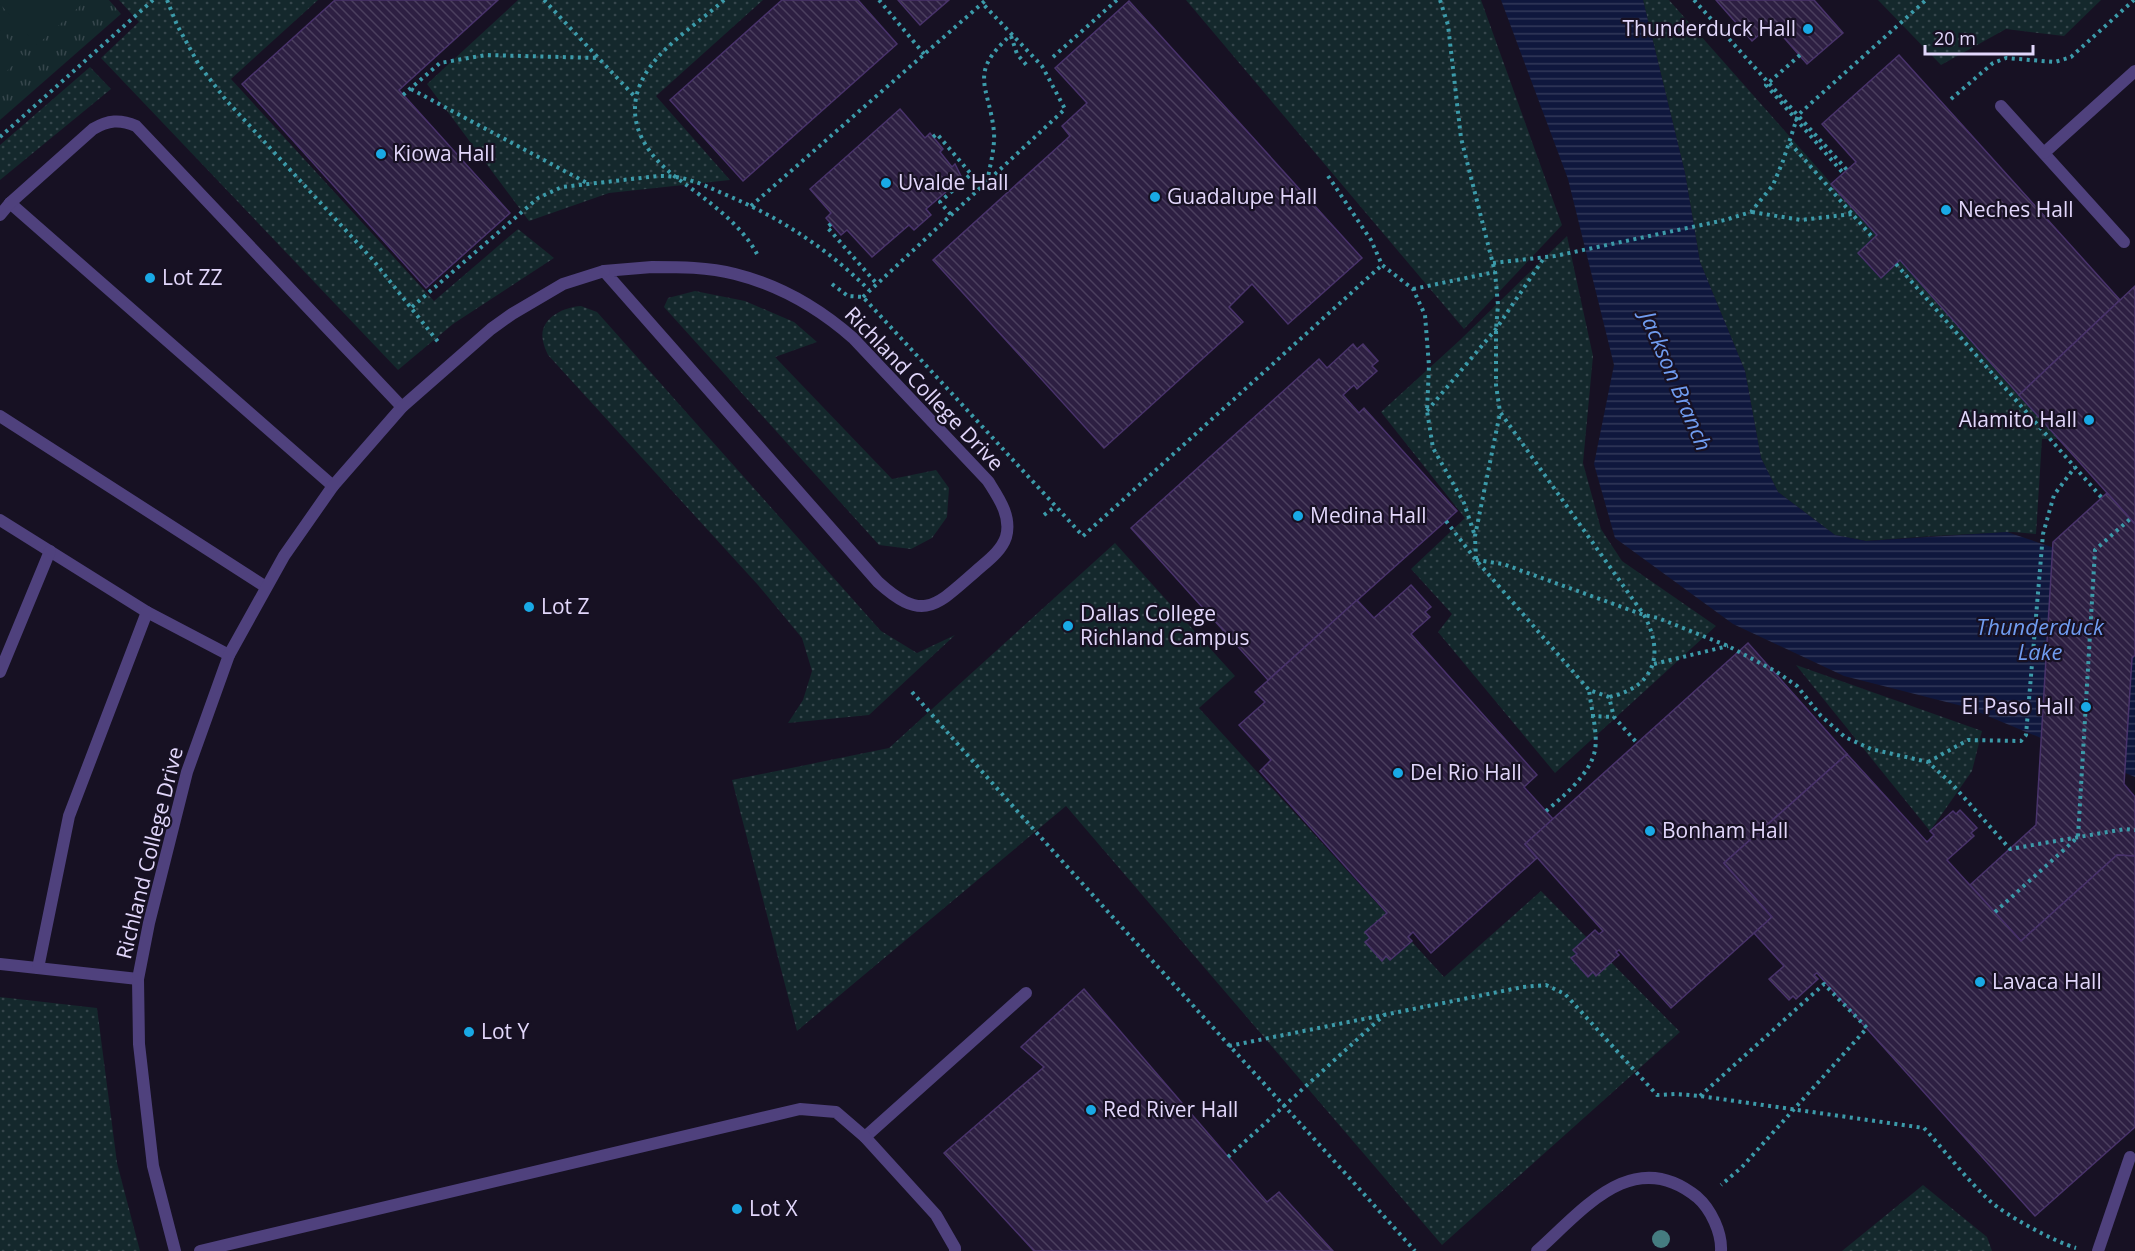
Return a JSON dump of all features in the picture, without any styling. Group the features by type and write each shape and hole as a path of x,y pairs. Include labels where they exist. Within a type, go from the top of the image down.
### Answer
{"street":[{"path":"2044,153 2135,71"},
{"path":"2001,106 2124,242"},
{"path":"0,215 10,203 93,129 103,123 114,121 136,126 402,407"},
{"path":"10,203 333,486"},
{"name":"Richland College Drive","path":"175,1251 153,1166 139,1044 138,979 149,923 187,772 229,655 284,556 333,486 402,407 454,361 498,324 539,297 562,284 604,271 652,267 694,267 736,274 775,288 816,310 853,338 988,481 1007,516 1006,537 996,554 947,597 930,606 912,605 897,599 878,582 604,271"},
{"path":"0,416 266,587"},
{"path":"0,520 147,612 229,655"},
{"path":"0,672 50,551"},
{"path":"38,968 69,816 147,612"},
{"path":"0,964 138,979"},
{"path":"865,1137 1026,993"},
{"path":"200,1251 800,1108 836,1112 865,1137 936,1215 955,1251"},
{"path":"2098,1251 2130,1157"},
{"path":"1537,1251 1596,1198 1615,1185 1638,1178 1662,1178 1684,1187 1702,1202 1715,1222 1721,1251"}],"path":[{"path":"0,137 153,0"},
{"path":"167,0 177,25 199,65 226,100 373,260 454,361"},
{"path":"544,0 636,98"},
{"path":"724,0 658,57 644,77 636,98 636,124 645,148 657,162 712,203 737,228 755,250 775,288"},
{"path":"879,0 924,54"},
{"path":"1053,57 1118,0"},
{"path":"1440,0 1448,25 1461,138 1495,272 1498,305 1496,386 1500,412 1475,536 1476,560"},
{"path":"1694,0 1798,115 1845,171 1766,85 1800,55"},
{"path":"1751,212 1773,185 1790,143 1798,115 1926,0"},
{"path":"1951,99 1993,63 2006,58 2055,62 2071,57 2134,0"},
{"path":"752,206 984,2 1011,35 1020,41 1042,66 1065,109 863,297"},
{"path":"1011,35 1017,54 1029,68"},
{"path":"987,183 994,147 994,132 983,80 988,63 997,48 1011,35"},
{"path":"403,95 440,63 486,55 598,58"},
{"path":"411,89 588,183"},
{"path":"933,137 937,134 971,174 940,202 952,216"},
{"path":"1790,143 1874,239"},
{"path":"412,307 538,198 562,187 673,176 690,179 752,206 818,245 869,290"},
{"path":"1328,176 1371,240 1382,265 1413,289 1425,315 1429,366 1427,411 1433,448 1464,503 1475,536"},
{"path":"1493,263 1555,256 1725,220 1751,212 1801,220 1852,214"},
{"path":"831,224 827,227 876,283"},
{"path":"1427,411 1496,329 1544,257"},
{"path":"1896,264 2102,498"},
{"path":"832,284 848,296 863,297 999,442 1083,536 1382,265"},
{"path":"1413,289 1495,272"},
{"path":"1446,521 1476,560 1589,690 1609,697 1623,693 1647,675 1653,664 1655,647 1652,631 1644,615 1500,412"},
{"path":"990,450 999,442"},
{"path":"1928,762 1968,740 2021,741 2026,735 2043,534 2054,495 2075,467"},
{"path":"1044,515 1056,506"},
{"path":"1995,912 2078,837 2095,550 2130,519"},
{"path":"1476,560 1503,564 1658,618 1728,646 1777,672 1797,686 1821,716 1845,736 1871,749 1928,762 1952,784 2010,849 2125,829 2135,830"},
{"path":"1653,664 1728,646"},
{"path":"1546,811 1581,777 1595,752 1589,690"},
{"path":"912,693 1415,1251"},
{"path":"1609,697 1614,717 1637,743"},
{"path":"1592,716 1614,717"},
{"path":"1700,1096 1824,984 1867,1028 1742,1167 1702,1202"},
{"path":"1229,1046 1523,987 1546,985 1565,994 1657,1095 1700,1096 1924,1128 1997,1206 2065,1244 2088,1251"},
{"path":"1228,1157 1385,1014"}],"green space":[{"path":"0,0 109,0 121,14 0,120"},
{"path":"0,0 79,0 82,4 37,45 0,4"},
{"path":"119,0 318,0 231,79 434,301 518,229 554,258 453,324 398,370 101,58 139,22"},
{"path":"518,0 763,0 656,96 730,180 609,193 529,221 427,84"},
{"path":"1186,0 1481,0 1562,225 1464,329"},
{"path":"1643,0 1669,0 1877,235 1858,253 1880,278 1900,260 2060,439 2042,439 2036,534 2013,532 1866,541 1835,535 1778,492 1761,458 1745,371 1700,262 1685,173"},
{"path":"1878,0 2101,0 2064,36 2006,29 1941,65"},
{"path":"0,30 23,56 0,77"},
{"path":"90,67 111,89 0,180 0,145"},
{"path":"1567,236 1593,356 1583,463 1601,529 1622,561 1716,626 1555,773 1438,632 1452,614 1411,569 1465,518 1381,412 1460,340"},
{"path":"695,291 745,301 794,322 817,342 775,357 892,479 936,470 949,488 947,517 932,538 911,549 879,545 664,307 668,298"},
{"path":"581,306 597,312 881,631 917,653 955,635 869,715 788,723 803,700 812,671 802,638 758,585 548,355 543,343 544,326 560,312"},
{"path":"1115,543 1235,676 1199,708 1444,977 1541,891 1680,1032 1442,1245 1066,806 797,1031 732,780 889,748"},
{"path":"1796,665 1982,731 1972,771 1930,831"},
{"path":"0,997 97,1008 117,1163 140,1251 0,1251"},
{"path":"1923,1185 1987,1237 1992,1251 1842,1251"}],"water":[{"name":"Thunderduck Lake","path":"1501,0 1643,0 1685,173 1700,262 1745,371 1761,458 1778,492 1835,535 1866,541 2007,532 2135,575 2135,777 1966,707 1844,676 1733,624 1615,538 1594,464 1614,365 1568,179"}],"building":[{"name":"Kiowa Hall","path":"335,0 498,0 399,90 510,213 426,288 242,84"},
{"path":"782,0 858,0 897,44 743,181 670,100"},
{"path":"898,0 949,0 920,25"},
{"name":"Thunderduck Hall","path":"1716,0 1814,0 1843,33 1807,64 1772,24 1752,41"},
{"name":"Guadalupe Hall","path":"1129,1 1362,258 1288,324 1252,284 1229,307 1243,322 1104,448 933,260 1070,136 1062,126 1087,103 1055,68"},
{"name":"Neches Hall","path":"1899,55 2120,300 2019,395 1900,260 1881,278 1858,253 1877,235 1831,184 1856,162 1822,124"},
{"name":"Uvalde Hall","path":"900,109 925,138 930,133 943,149 940,152 952,167 955,164 962,178 926,209 931,215 914,230 909,225 872,257 847,230 841,235 826,218 831,213 810,189"},
{"name":"Alamito Hall","path":"2135,286 2135,524 2019,395"},
{"name":"Medina Hall","path":"1353,344 1357,349 1363,344 1378,361 1372,366 1377,371 1357,389 1354,385 1343,395 1359,413 1364,408 1457,511 1268,680 1131,528 1319,359 1327,368"},
{"name":"El Paso Hall","path":"2107,493 2135,524 2135,655 2132,658 2124,784 2135,797 2135,856 2117,855 2021,941 1970,885 2036,825 2053,542"},
{"name":"Del Rio Hall","path":"1411,585 1431,607 1425,612 1430,617 1411,634 1537,775 1524,787 1553,819 1525,844 1537,858 1431,953 1413,932 1408,937 1412,941 1390,960 1386,956 1382,961 1365,942 1370,938 1365,932 1387,913 1260,771 1271,760 1239,725 1265,702 1255,692 1357,600 1374,618"},
{"name":"Bonham Hall","path":"1748,643 1847,754 1724,863 1772,917 1671,1008 1619,950 1616,952 1619,955 1596,976 1593,972 1588,977 1571,958 1577,954 1573,950 1595,930 1599,934 1603,931 1525,844"},
{"name":"Lavaca Hall","path":"1847,754 1927,842 1934,835 1930,831 1953,811 1956,814 1960,810 1977,828 1971,833 1974,836 1947,860 2021,941 2117,855 2135,856 2135,1127 2035,1216 1817,973 1814,975 1818,979 1796,999 1793,996 1789,1000 1769,979 1784,966 1754,933 1772,917 1724,863"},
{"name":"Red River Hall","path":"1084,989 1267,1202 1279,1192 1333,1251 1034,1251 944,1153 1044,1067 1021,1047"}],"place":[{"name":"Thunderduck Hall","path":"1808,29"},
{"name":"Kiowa Hall","path":"381,154"},
{"name":"Uvalde Hall","path":"886,183"},
{"name":"Guadalupe Hall","path":"1155,197"},
{"name":"Neches Hall","path":"1946,210"},
{"name":"Lot ZZ","path":"150,278"},
{"name":"Alamito Hall","path":"2089,420"},
{"name":"Medina Hall","path":"1298,516"},
{"name":"Lot Z","path":"529,607"},
{"name":"Dallas College Richland Campus","path":"1068,626"},
{"name":"El Paso Hall","path":"2086,707"},
{"name":"Del Rio Hall","path":"1398,773"},
{"name":"Bonham Hall","path":"1650,831"},
{"name":"Lavaca Hall","path":"1980,982"},
{"name":"Lot Y","path":"469,1032"},
{"name":"Red River Hall","path":"1091,1110"},
{"name":"Lot X","path":"737,1209"}],"water label":[{"name":"Jackson Branch","path":"1676,381"}]}
